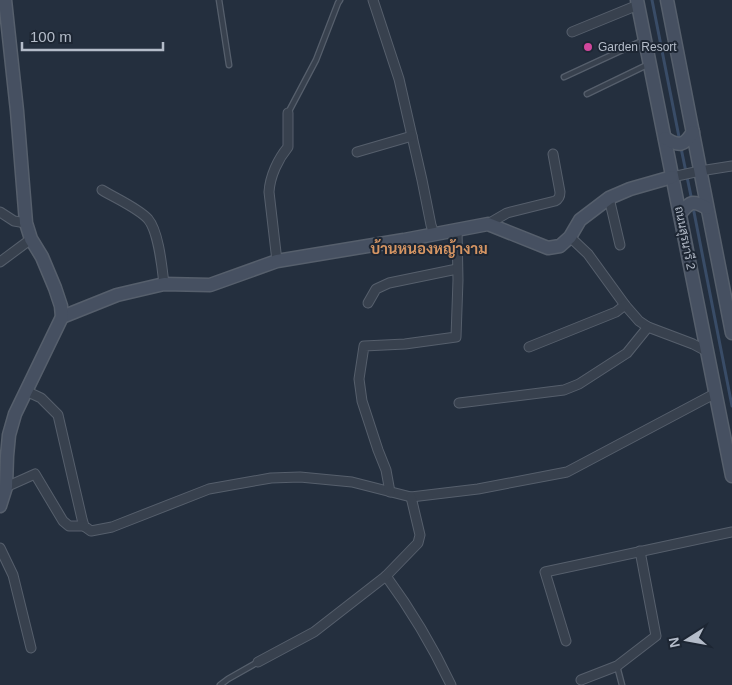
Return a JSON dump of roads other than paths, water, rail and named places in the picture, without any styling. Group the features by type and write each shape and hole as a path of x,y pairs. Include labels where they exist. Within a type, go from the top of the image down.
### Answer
{"street":[{"path":"0,506 6,487 7,436 14,414 62,317 56,288 42,257 31,239 26,223 17,111 5,0"},
{"path":"373,0 399,80 434,234"},
{"path":"667,0 697,172 732,333"},
{"path":"572,32 637,2"},
{"name":"ถนนสุรนารี 2","path":"637,2 669,140 732,476"},
{"path":"277,261 269,192 281,155 288,147 288,113"},
{"path":"669,140 682,143 690,135"},
{"path":"357,152 412,136"},
{"path":"62,317 117,295 164,284 210,284 277,261 488,224 507,213 555,202 560,196 560,192 553,154"},
{"path":"488,224 548,248 560,246 570,237 580,220 609,198 630,189 676,176 732,166"},
{"path":"102,190 140,213 151,223 157,240 164,284"},
{"path":"609,198 620,245"},
{"path":"683,210 691,203 704,206"},
{"path":"0,212 14,221 26,223"},
{"path":"390,492 386,470 362,401 359,379 364,346 405,344 456,336 457,229"},
{"path":"570,237 588,254 639,322 708,352"},
{"path":"0,262 31,239"},
{"path":"368,303 376,289 389,283 458,269"},
{"path":"529,347 616,312 625,305"},
{"path":"459,403 564,390 580,384 627,353 648,327"},
{"path":"26,391 40,398 58,415 84,526"},
{"path":"6,487 35,474 63,520 69,526 84,526 91,531 112,527 209,489 271,478 300,477 352,482 411,497 478,489 567,472 716,394"},
{"path":"258,662 314,632 386,576 418,543 420,535 411,497"},
{"path":"566,641 545,572 732,532"},
{"path":"0,548 13,575 31,648"},
{"path":"581,680 617,666 656,636 640,551"},
{"path":"386,576 400,595 438,657 451,685"}],"lane":[{"path":"219,0 229,65"},
{"path":"288,113 316,60 340,0"},
{"path":"564,77 645,40"},
{"path":"587,94 650,63"},
{"path":"220,685 258,662"},
{"path":"617,666 622,685"}],"waterway":[{"path":"652,0 680,142"},
{"path":"681,148 692,201"},
{"path":"693,207 732,406"}],"place":[{"name":"Garden Resort","path":"588,47"}],"district":[{"name":"บ้านหนองหญ้างาม","path":"429,248"}]}
